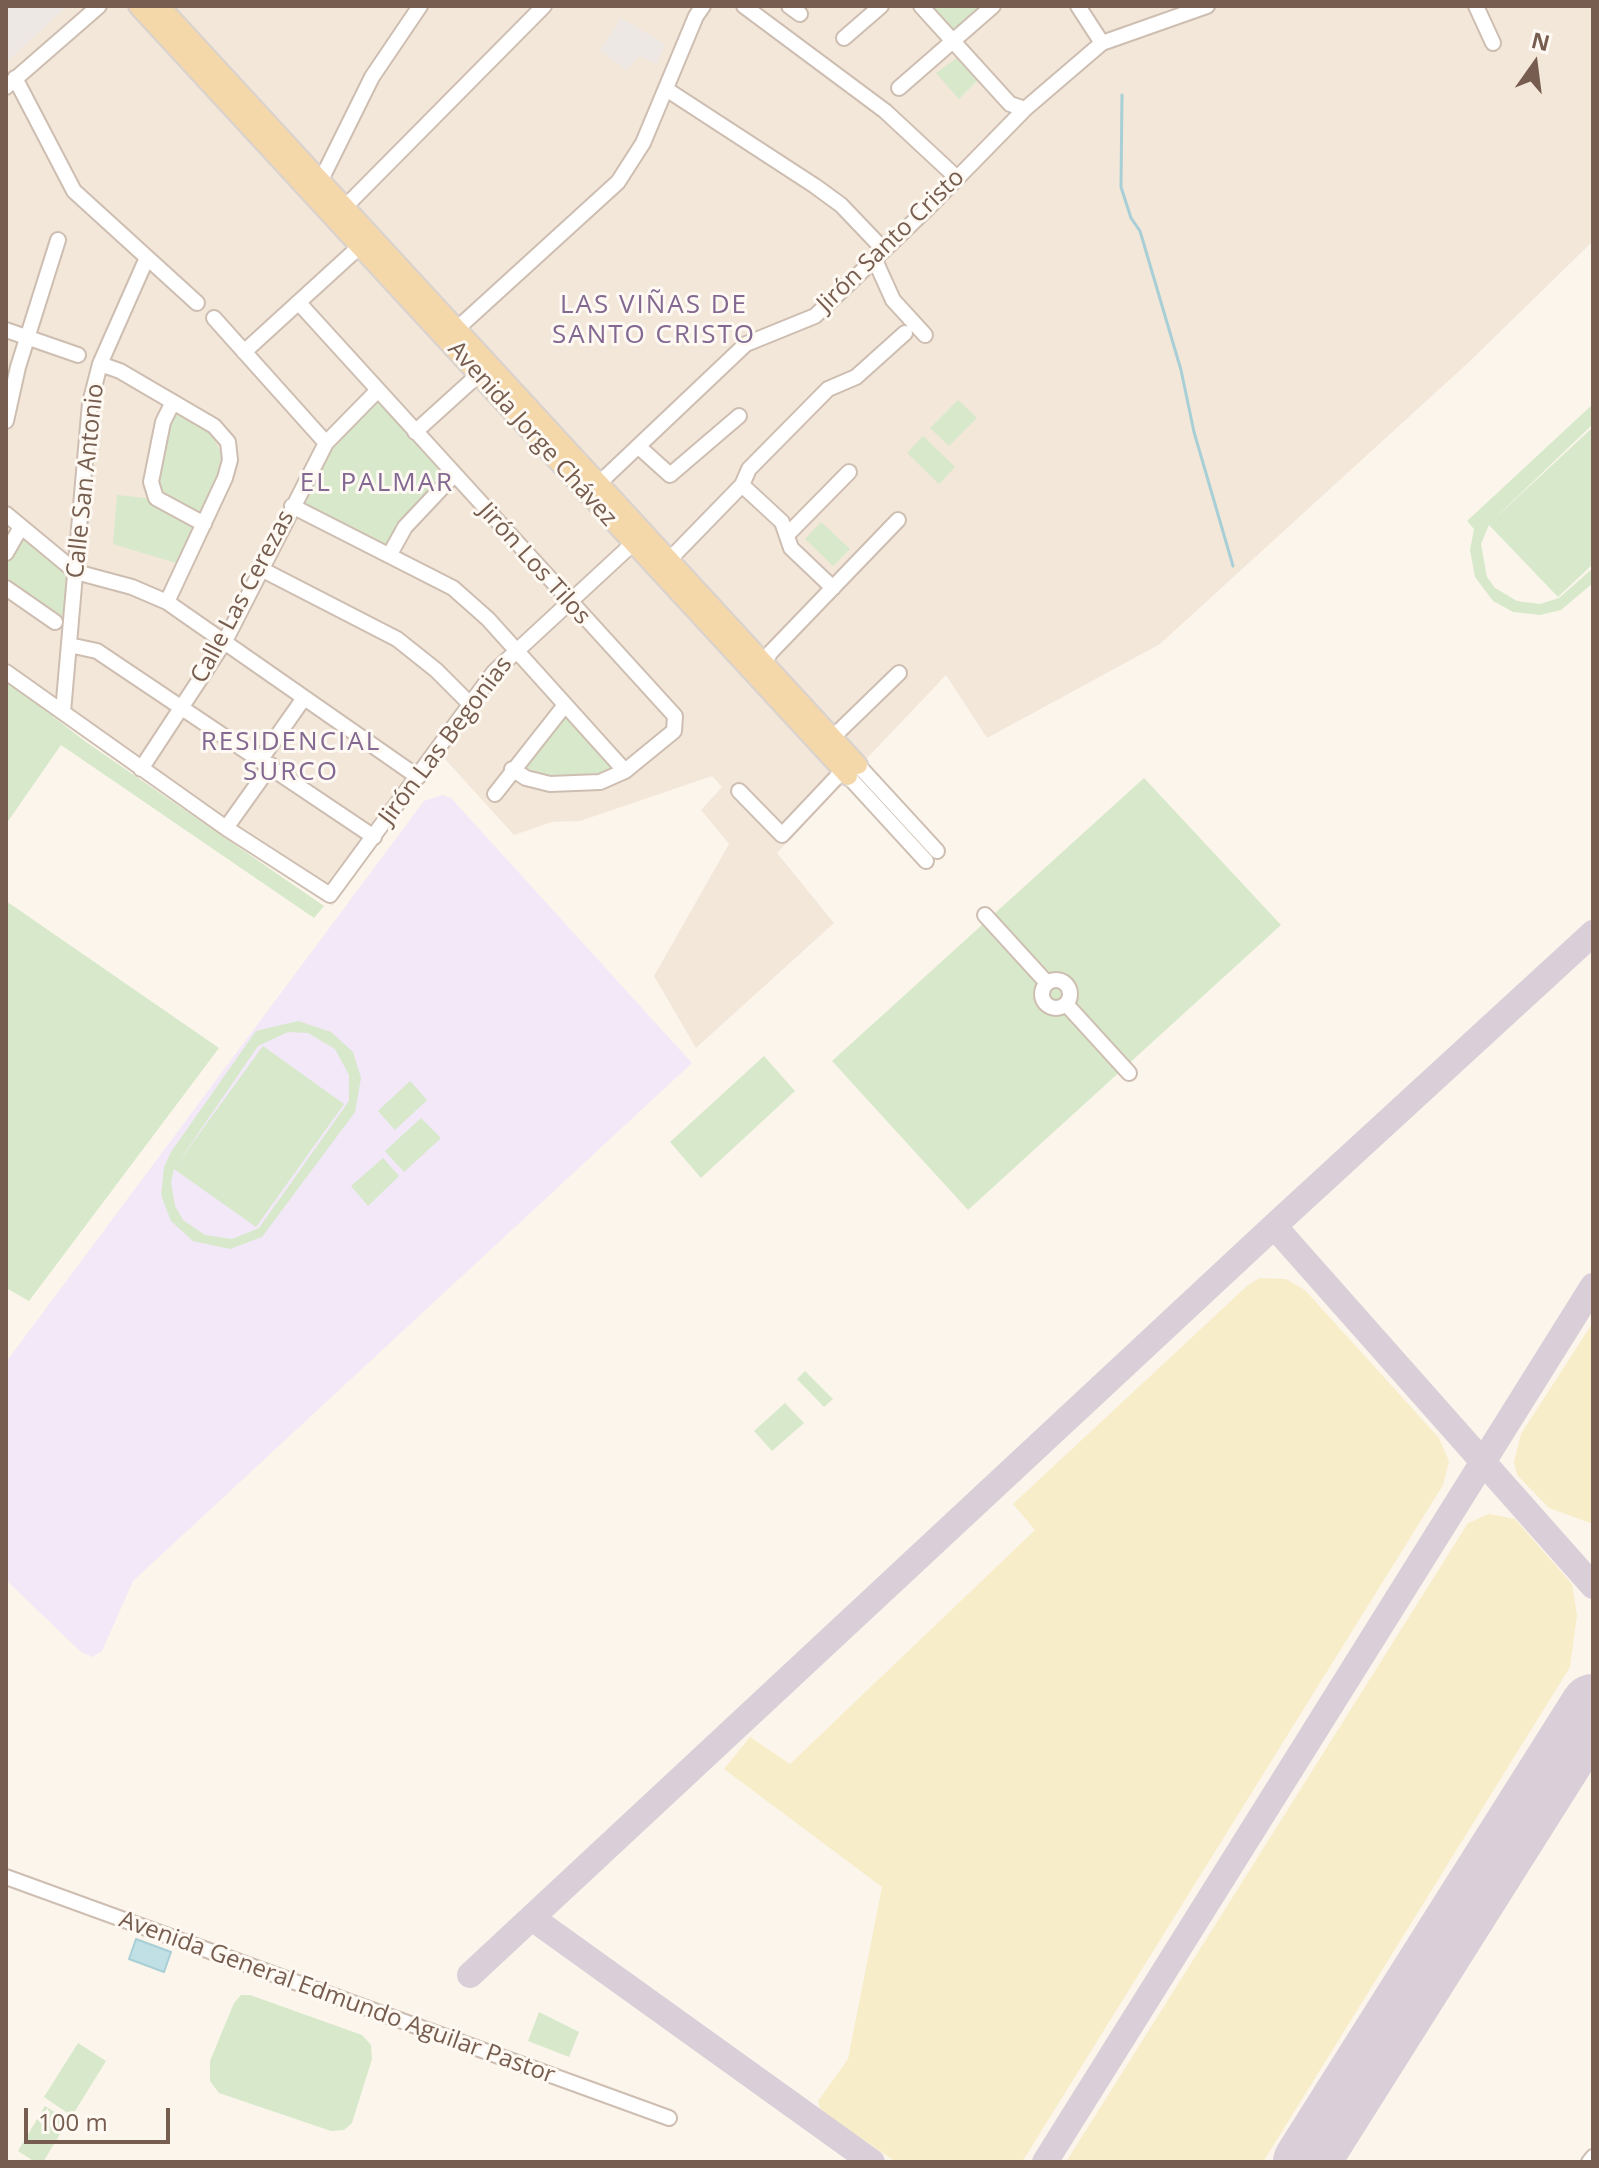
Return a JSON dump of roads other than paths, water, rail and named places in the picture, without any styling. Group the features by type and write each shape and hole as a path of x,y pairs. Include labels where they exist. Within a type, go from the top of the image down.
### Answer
{"main road":[{"name":"Avenida Jorge Chávez","path":"138,6 358,248 452,334 478,375 594,489"},
{"name":"Avenida Jorge Chávez","path":"160,6 322,178 452,334 851,768"},
{"name":"Avenida Jorge Chávez","path":"638,539 669,560 759,669"}],"street":[{"path":"99,6 10,83 74,191 146,260 197,303"},
{"path":"333,221 544,6"},
{"path":"452,334 618,182 643,143 696,16 703,6"},
{"path":"744,6 885,111 956,177"},
{"path":"844,38 881,6"},
{"path":"921,6 1010,104 1025,109"},
{"path":"899,88 993,6"},
{"path":"1078,6 1102,43"},
{"path":"1476,6 1493,43"},
{"path":"322,178 372,77 418,7"},
{"name":"Jirón Santo Cristo","path":"594,489 746,344 815,316 1025,109 1102,43 1203,7"},
{"path":"666,89 841,205 878,253 893,300 925,335"},
{"path":"6,421 58,240"},
{"path":"244,352 358,248"},
{"name":"Calle San Antonio","path":"63,712 90,403 100,364 146,260"},
{"name":"Jirón Los Tilos","path":"299,303 567,602 675,716 674,731 625,771"},
{"path":"214,318 326,443"},
{"path":"6,330 27,340 78,355"},
{"path":"669,560 742,485 749,469 828,389 856,377 905,333"},
{"path":"100,364 120,371 219,429 228,442 228,467 167,602"},
{"path":"415,432 478,375"},
{"name":"Calle Las Cerezas","path":"141,769 225,641 326,443 377,391"},
{"path":"173,402 163,422 151,482 156,498 204,524"},
{"path":"639,447 670,475 739,416"},
{"path":"788,534 849,472"},
{"path":"390,554 405,527 454,475"},
{"path":"742,485 782,522 791,548 833,588"},
{"path":"292,506 453,588 515,649 625,771 600,782 576,785 526,778 512,769"},
{"path":"6,514 76,572 132,587 167,602 418,777"},
{"path":"759,669 771,652 898,520"},
{"path":"6,553 21,527"},
{"name":"Jirón Las Begonias","path":"226,828 330,895 470,704 515,649 638,539"},
{"path":"261,569 397,639 436,670 470,704"},
{"path":"6,588 55,622"},
{"path":"69,645 97,651 374,837"},
{"path":"6,672 226,828 304,698"},
{"path":"824,736 899,673"},
{"path":"495,794 565,705"},
{"path":"739,791 782,835 851,768"},
{"name":"Avenida Jorge Chávez","path":"851,768 931,856"},
{"path":"985,915 1047,983 1042,995 1046,1003 1054,1007 1066,1004 1129,1073"},
{"name":"Avenida General Edmundo Aguilar Pastor","path":"6,1877 669,2118"},
{"path":"1589,2162 1593,2157"}],"water":[{"path":"136,1939 171,1952 164,1972 129,1959"}],"waterway":[{"path":"1122,95 1121,187 1131,218 1140,231 1233,566"}],"district":[{"name":"LAS VIÑAS DE SANTO CRISTO","path":"654,321"},
{"name":"EL PALMAR","path":"377,484"},
{"name":"RESIDENCIAL SURCO","path":"291,758"}]}
